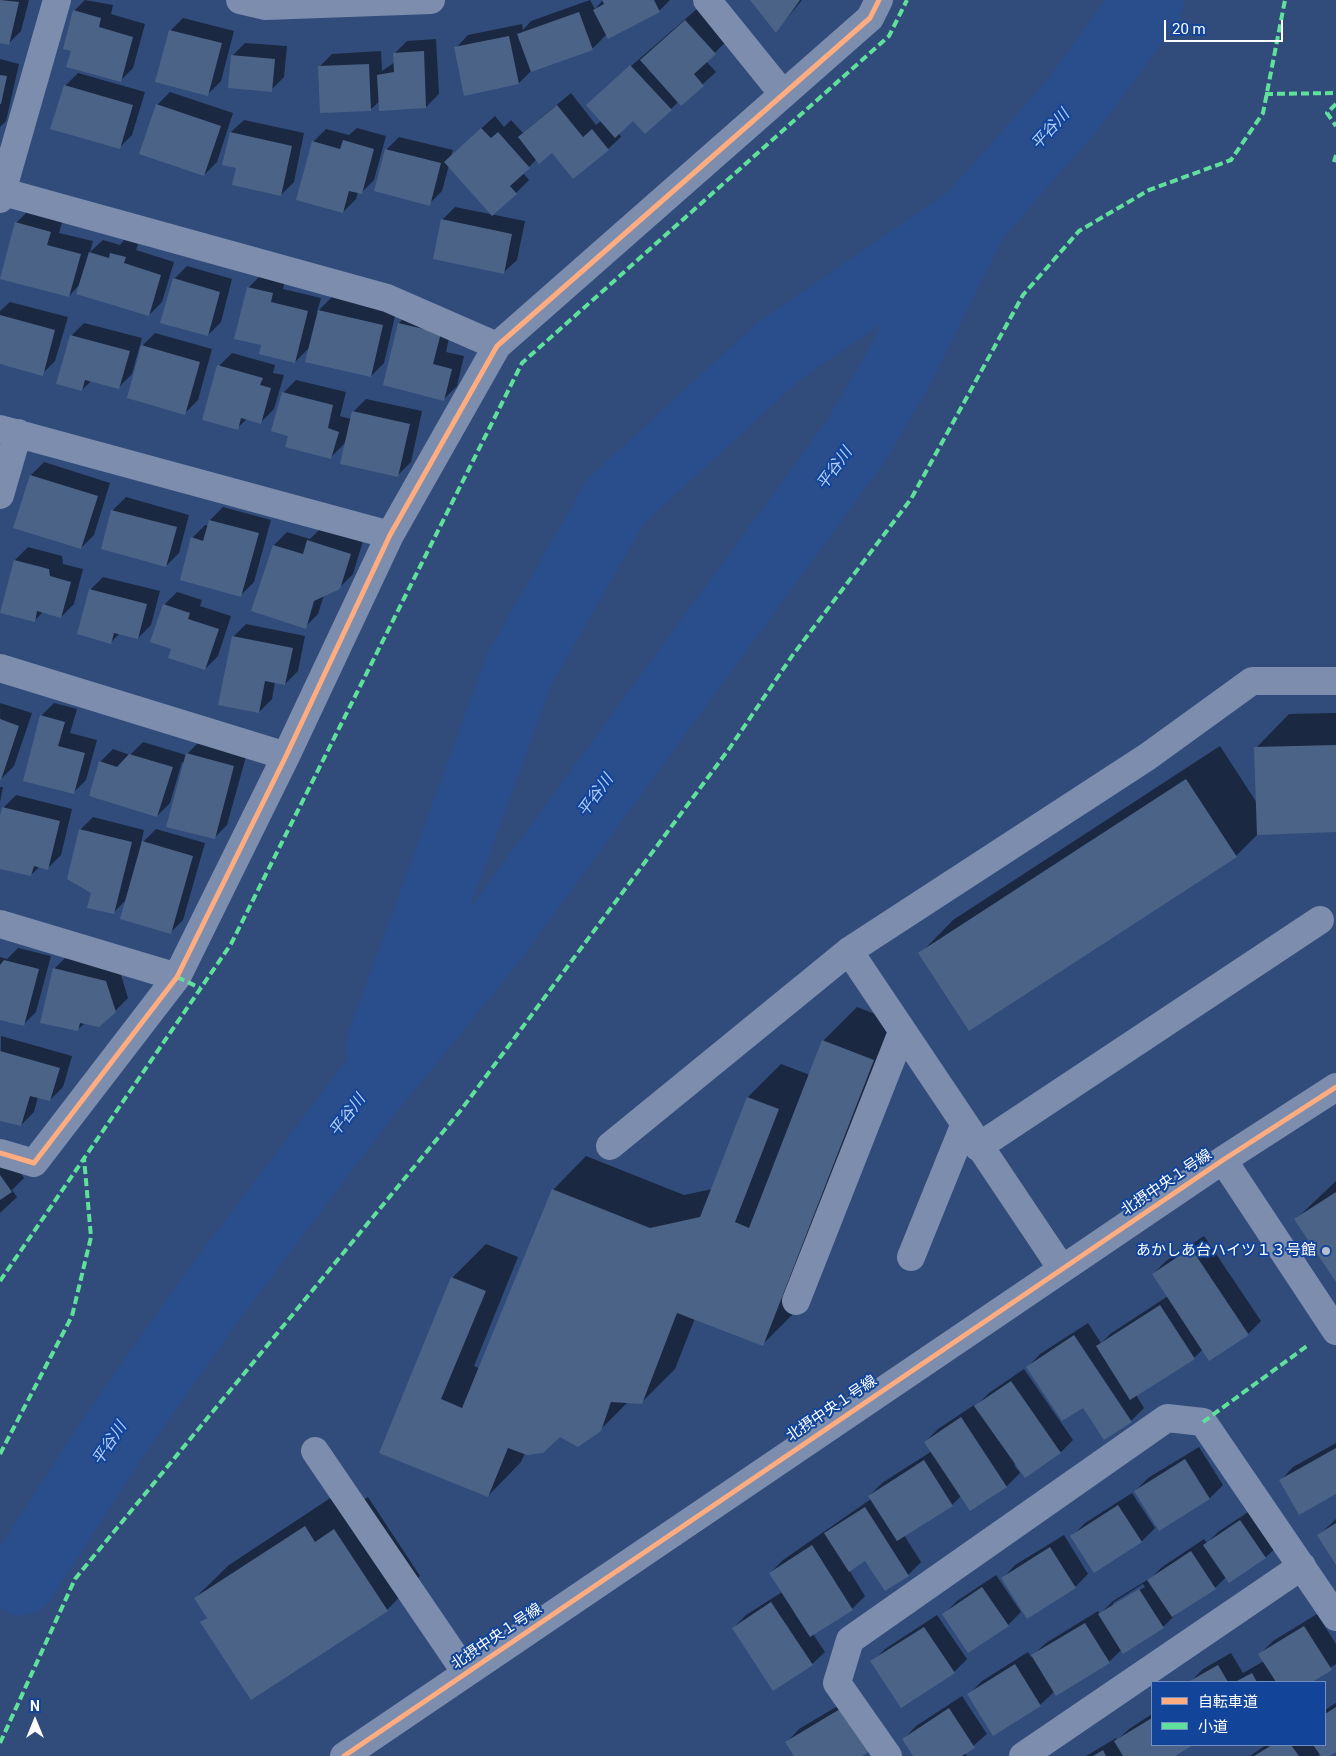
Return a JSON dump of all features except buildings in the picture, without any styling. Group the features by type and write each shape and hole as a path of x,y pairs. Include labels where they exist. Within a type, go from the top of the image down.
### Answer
{"street":[{"path":"57,0 1,194 387,298 497,346"},
{"path":"240,0 266,6 431,0"},
{"path":"707,0 783,94"},
{"path":"0,1153 34,1164 177,976 286,756 390,535 497,346 870,18 879,0"},
{"path":"0,495 9,431 390,535"},
{"path":"0,668 286,756"},
{"path":"610,1146 849,952 1147,757 1252,681 1336,681"},
{"path":"911,1257 971,1136 1320,920"},
{"path":"0,924 177,976"},
{"path":"849,952 1062,1269"},
{"path":"796,1301 902,1032"},
{"name":"北摂中央１号線","path":"344,1756 1223,1160 1336,1087"},
{"path":"1223,1160 1336,1331"},
{"path":"888,1756 837,1682 850,1640 1168,1418 1203,1422 1336,1617"},
{"path":"315,1451 466,1673"},
{"path":"1023,1756 1302,1566"}],"waterway":[{"name":"平谷川","path":"21,1580 112,1439 209,1301 363,1097 488,944 856,441 900,366 974,217 1075,102 1149,0"},
{"path":"381,1047 520,668 616,501 779,351 970,220"}],"marked path":[{"path":"0,1281 231,944 522,363 889,36 907,0"},
{"path":"0,1743 75,1579 461,1110 729,749 792,656 911,499 1023,295 1079,231 1149,190 1231,160 1263,113 1285,0"},
{"path":"1265,94 1336,93"},
{"path":"1336,104 1327,113 1336,126"},
{"path":"1334,162 1336,155"},
{"path":"177,977 200,988"},
{"path":"0,1454 72,1316 91,1237 84,1158"},
{"path":"1203,1422 1307,1346"}],"cycle path":[{"path":"0,1153 34,1163 177,977 286,756 390,535 497,346 870,18 879,0"},
{"path":"344,1756 1223,1160 1336,1087"}],"place":[{"name":"あかしあ台ハイツ１３号館","path":"1326,1251"}]}
